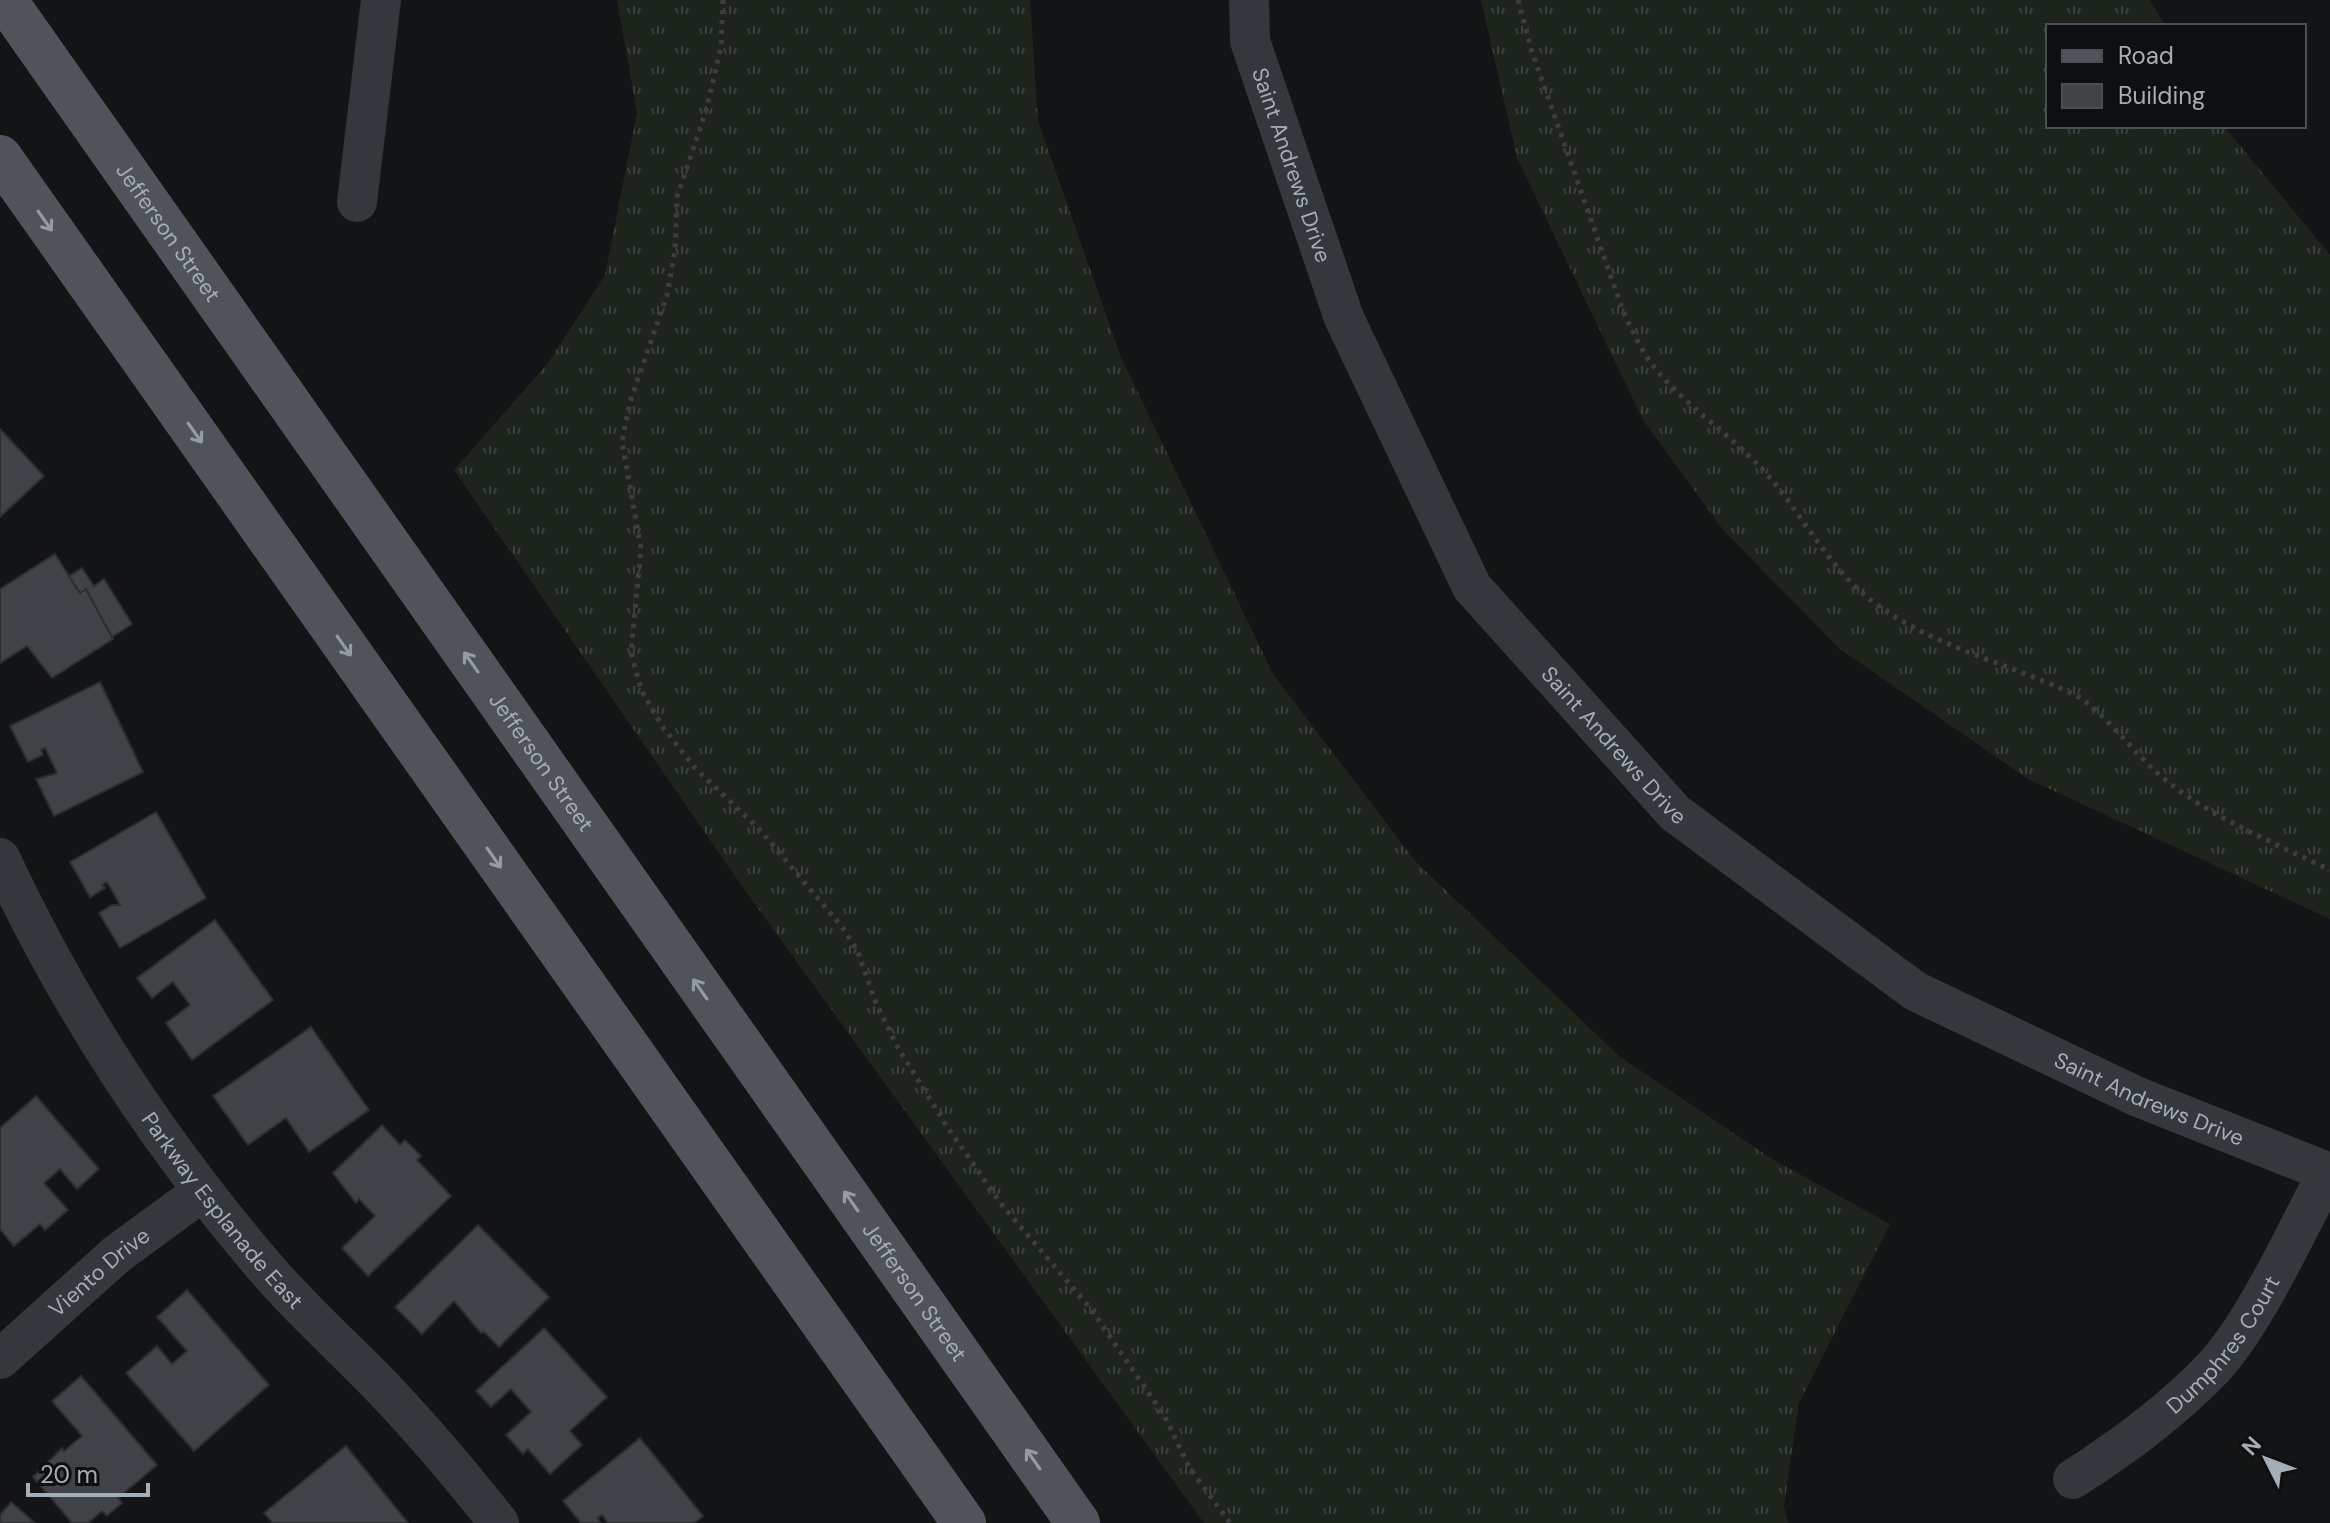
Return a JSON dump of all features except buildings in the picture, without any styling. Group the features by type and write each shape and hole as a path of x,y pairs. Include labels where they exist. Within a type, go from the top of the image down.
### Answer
{"main road":[{"name":"Jefferson Street","path":"5,0 1078,1523"},
{"path":"0,157 964,1523"}],"street":[{"path":"357,202 381,0"},
{"name":"Saint Andrews Drive","path":"1249,0 1250,41 1344,318 1472,587 1675,813 1915,991 2138,1097 2329,1172"},
{"name":"Parkway Esplanade East","path":"0,858 29,921 116,1069 203,1191 272,1275 379,1384 464,1478 499,1523"},
{"name":"Dumphres Court","path":"2073,1479 2126,1443 2214,1367 2239,1333 2329,1172"},
{"name":"Viento Drive","path":"0,1359 117,1254 203,1191"}],"path":[{"path":"723,0 724,24 715,73 677,197 675,250 667,295 630,402 622,442 641,548 631,652 641,690 662,726 695,768 770,841 842,927 857,950 876,1003 898,1048 948,1128 1002,1205 1091,1309 1165,1417 1189,1467 1230,1523"},
{"path":"1518,0 1531,49 1584,191 1623,311 1640,346 1658,372 1730,436 1772,480 1836,567 1858,590 1902,620 2079,697 2100,712 2136,752 2194,802 2330,870"}],"green space":[{"path":"617,0 1030,0 1038,121 1121,357 1273,674 1416,862 1619,1056 1772,1159 1890,1224 1799,1403 1784,1506 1788,1523 1204,1523 746,892 454,470 548,363 605,275 637,113"},
{"path":"1481,0 2150,0 2164,24 2046,24 2046,128 2226,128 2330,255 2330,919 2028,779 1840,649 1724,531 1643,420 1517,158"}]}
